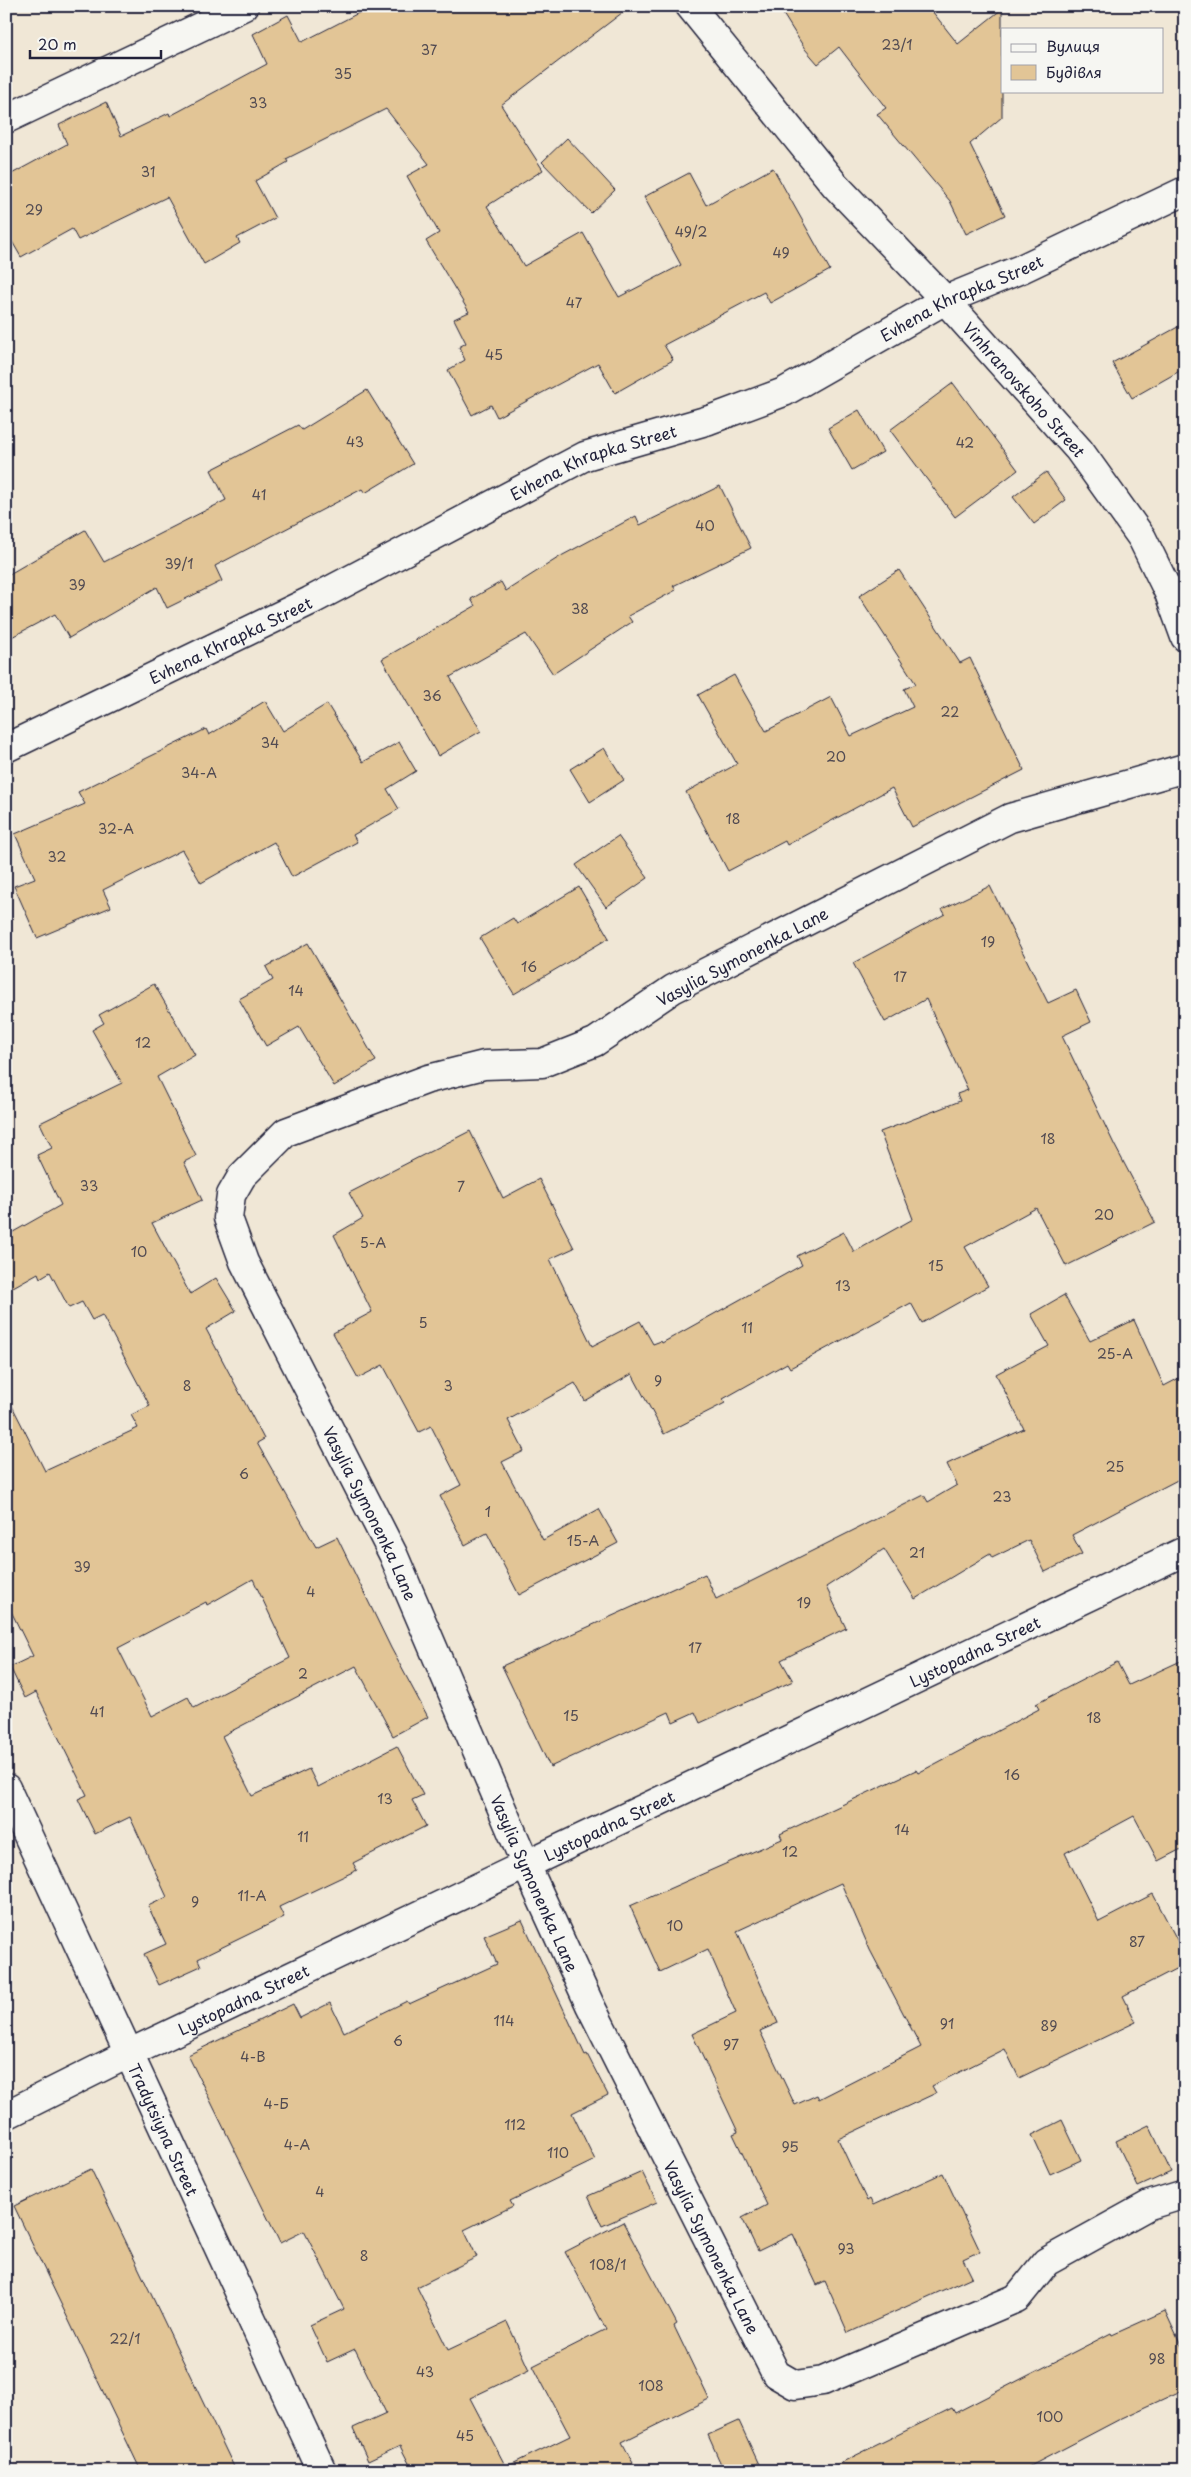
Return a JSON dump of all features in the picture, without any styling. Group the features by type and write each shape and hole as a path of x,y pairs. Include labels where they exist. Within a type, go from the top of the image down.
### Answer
{"street":[{"path":"6,118 244,6"},
{"name":"Vinhranovskoho Street","path":"690,6 835,185 945,300 1079,450 1116,499 1142,538 1165,585 1185,637"},
{"name":"Evhena Khrapka Street","path":"6,748 310,601 585,456 709,420 784,392 945,300 1021,270 1185,191"},
{"name":"Vasylia Symonenka Lane","path":"1185,768 1010,818 673,989 595,1042 542,1063 484,1065 428,1079 286,1132 242,1176 231,1195 228,1218 244,1262 393,1554 526,1864 590,2005 776,2374 796,2385 823,2381 1017,2298 1046,2262 1149,2205 1185,2194"},
{"name":"Lystopadna Street","path":"6,2114 128,2054 1185,1551"},
{"name":"Tradytsiyna Street","path":"6,1788 322,2471"}],"building":[{"path":"372,6 631,6 501,105 543,170 487,206 524,266 583,233 619,297 681,265 644,197 689,173 706,205 773,168 830,270 770,303 764,292 664,345 673,360 615,393 598,363 497,417 491,405 472,415 448,370 465,360 459,347 466,343 454,319 469,312 426,241 439,233 407,176 429,164 386,109 286,159 288,162 255,181 275,218 237,238 240,243 204,264 167,197 78,240 72,229 21,257 6,231 6,177 67,144 59,125 106,102 121,136 169,113 170,116 267,64 253,34 288,15 302,42"},
{"path":"778,6 928,6 958,44 1002,9 1002,117 970,144 1005,215 966,234 950,201 877,114 886,108 839,47 818,64 805,49"},
{"path":"567,138 615,190 591,213 542,162"},
{"path":"1185,323 1185,368 1132,398 1112,363"},
{"path":"953,383 1018,470 955,517 890,430"},
{"path":"367,390 413,464 365,493 362,489 215,566 222,581 167,608 157,587 69,638 55,614 6,640 6,576 85,530 104,562 226,500 211,470 298,425 302,430"},
{"path":"859,410 883,452 852,470 828,428"},
{"path":"1046,472 1066,500 1034,524 1013,497"},
{"path":"720,486 751,548 673,586 676,590 628,616 632,622 553,674 526,634 450,677 481,731 438,756 382,659 475,606 471,599 501,582 506,591 561,556 636,516 640,525"},
{"path":"899,570 960,663 970,658 1024,770 912,827 892,788 787,845 785,841 728,871 686,792 737,764 698,695 734,675 766,731 831,697 851,736 913,707 904,689 916,684 859,596"},
{"path":"265,701 283,731 327,704 363,762 399,742 416,771 387,789 399,809 353,835 357,842 292,877 274,842 201,883 182,850 103,890 111,907 37,938 14,886 35,878 15,834 85,804 78,792 206,729 209,735"},
{"path":"604,748 624,780 590,802 570,769"},
{"path":"618,836 648,878 606,907 576,865"},
{"path":"990,886 1048,1003 1076,990 1091,1022 1062,1036 1114,1144 1155,1222 1066,1266 1036,1208 965,1247 988,1286 922,1323 911,1303 790,1368 787,1363 723,1399 725,1403 664,1434 632,1374 585,1401 575,1383 508,1420 524,1451 502,1462 543,1540 599,1509 618,1543 519,1595 487,1533 465,1545 440,1496 461,1485 431,1426 419,1432 383,1365 358,1378 333,1333 372,1312 334,1235 363,1218 349,1193 470,1131 503,1198 539,1179 574,1248 550,1259 592,1346 640,1321 653,1344 661,1341 662,1343 802,1265 797,1256 844,1232 854,1252 913,1219 880,1132 960,1101 957,1094 968,1090 926,999 885,1022 853,963 945,914 942,909"},
{"path":"579,887 609,938 514,994 480,938 513,918 517,924"},
{"path":"308,943 376,1061 334,1086 299,1027 266,1046 239,999 273,980 266,967"},
{"path":"154,984 195,1055 157,1077 196,1156 184,1162 202,1200 152,1223 190,1294 216,1278 236,1311 206,1329 264,1439 257,1443 316,1547 337,1537 391,1648 428,1717 393,1736 356,1666 222,1736 252,1796 309,1769 318,1787 397,1746 423,1795 412,1800 426,1826 353,1863 357,1870 279,1907 284,1917 198,1959 201,1966 159,1985 144,1954 166,1944 148,1906 167,1897 130,1817 95,1834 78,1799 87,1795 36,1692 25,1698 10,1667 33,1656 6,1601 6,1394 45,1471 138,1428 131,1415 150,1406 102,1315 92,1320 82,1302 69,1308 50,1272 40,1278 38,1273 6,1291 6,1236 61,1205 37,1155 52,1148 40,1123 122,1083 92,1030 104,1023 99,1015","holes":["253,1579 290,1658 194,1708 188,1697 152,1716 118,1648 206,1602 207,1605"]},
{"path":"1064,1295 1090,1341 1134,1320 1164,1386 1185,1375 1185,1476 1072,1535 1082,1554 1045,1572 1029,1540 992,1558 990,1554 915,1599 884,1549 826,1587 846,1628 781,1660 793,1681 700,1723 695,1712 673,1722 669,1712 550,1767 502,1666 705,1574 716,1599 924,1495 928,1502 957,1485 947,1464 1024,1429 996,1374 1049,1346 1031,1314"},
{"path":"1185,1659 1185,1847 1158,1861 1134,1816 1065,1853 1099,1922 1153,1894 1185,1955 1185,1964 1123,1996 1136,2022 1019,2078 1005,2049 932,2086 936,2093 838,2139 867,2201 870,2199 873,2205 943,2173 980,2251 963,2259 972,2277 848,2333 825,2281 817,2285 793,2234 758,2251 742,2218 767,2205 733,2134 738,2132 692,2034 736,2013 708,1949 660,1972 630,1906 782,1839 780,1834 916,1770 918,1773 1039,1709 1036,1704 1117,1662 1129,1685","holes":["841,1883 870,1950 921,2047 819,2099 817,2095 795,2105 760,2031 778,2023 737,1931"]},
{"path":"522,1920 585,2055 587,2054 608,2095 572,2113 595,2160 510,2201 513,2206 464,2230 477,2257 417,2287 448,2350 507,2322 529,2370 470,2398 506,2467 570,2436 533,2366 606,2329 565,2252 623,2222 677,2324 674,2326 709,2399 622,2442 637,2471 413,2471 400,2446 368,2461 353,2428 386,2413 355,2349 327,2362 310,2325 344,2309 304,2231 280,2243 188,2055 293,2004 300,2018 330,2003 344,2032 407,2001 409,2004 497,1964 484,1936"},
{"path":"1062,2120 1081,2160 1050,2174 1032,2135"},
{"path":"1149,2125 1171,2172 1138,2187 1116,2141"},
{"path":"91,2169 236,2471 141,2471 14,2206"},
{"path":"642,2172 657,2202 602,2226 588,2196"},
{"path":"1165,2311 1185,2354 1185,2389 1122,2418 1021,2471 824,2471 952,2408 955,2413 1111,2333 1112,2335"},
{"path":"739,2421 762,2471 724,2471 708,2435"}]}
